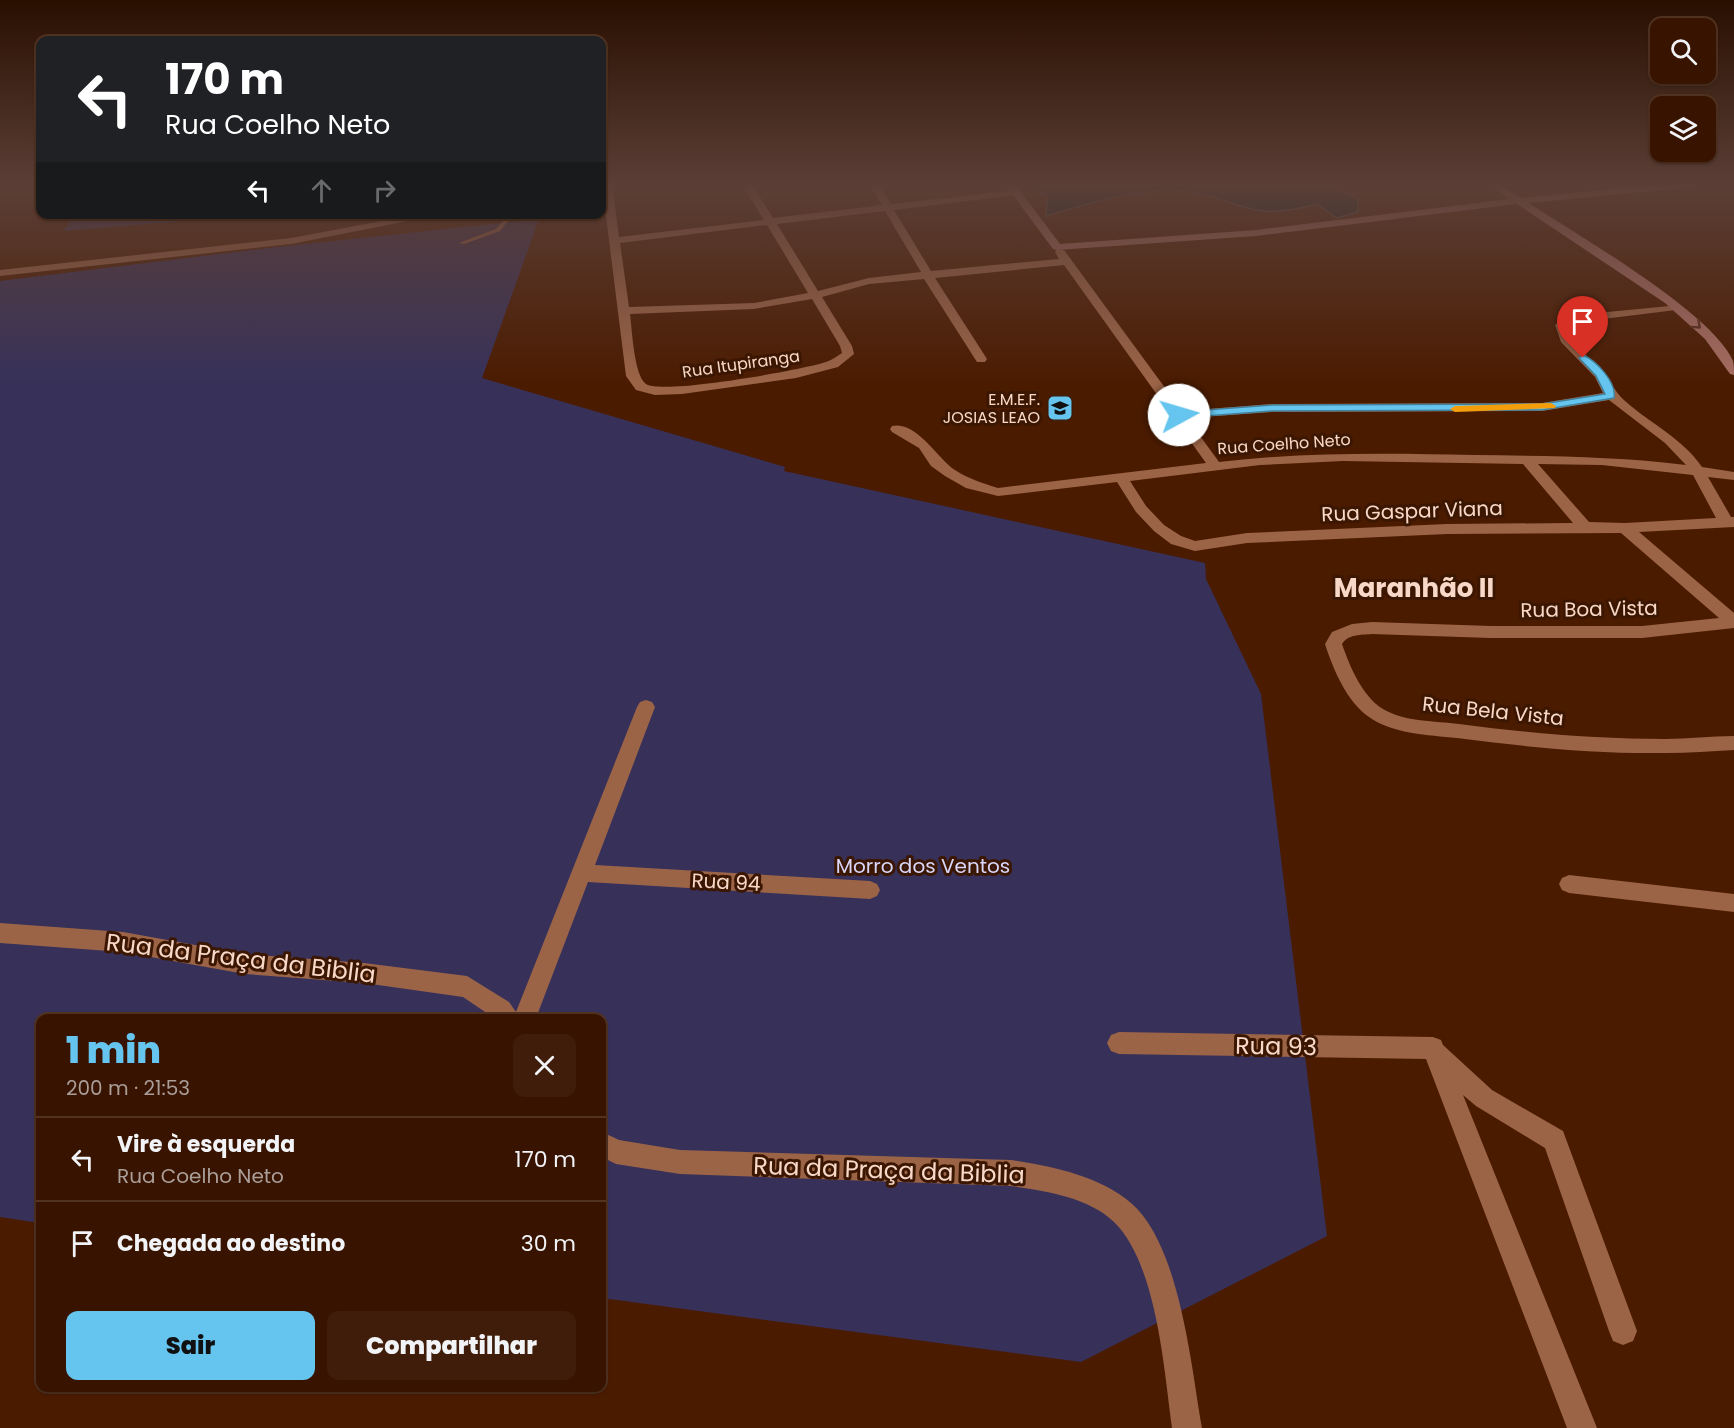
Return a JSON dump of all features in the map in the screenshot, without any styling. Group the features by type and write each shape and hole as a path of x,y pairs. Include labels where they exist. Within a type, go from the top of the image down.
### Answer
{"street":[{"path":"0,273 203,251"},
{"path":"615,251 622,311 754,306 795,300 869,281 1067,261"},
{"path":"788,251 814,294"},
{"path":"914,251 981,359"},
{"path":"1059,251 1215,466"},
{"path":"1593,251 1676,307 1709,336 1734,371"},
{"name":"Rua Itupiranga","path":"622,311 632,376 641,387 655,391 681,390 796,374 834,364 848,354 846,346 814,294"},
{"path":"1676,307 1566,321 1562,325 1561,332 1567,342 1599,374 1611,396 1675,445 1688,458 1729,521"},
{"name":"Rua Coelho Neto","path":"1179,415 1272,408 1542,407 1611,396"},
{"name":"Rua Coelho Neto","path":"897,429 924,445 936,464 971,485 998,492 1260,461 1343,457 1602,461 1734,476"},
{"path":"1526,459 1585,527"},
{"name":"Rua Gaspar Viana","path":"1121,477 1141,509 1159,528 1176,540 1195,546 1270,537 1447,529 1625,528 1729,521"},
{"path":"1625,528 1734,622"},
{"name":"Rua Boa Vista","path":"1372,628 1491,632 1642,632 1734,622"},
{"name":"Rua Bela Vista","path":"1372,628 1352,630 1338,636 1333,644 1337,658 1370,708 1397,721 1423,727 1523,739 1659,746 1734,743"},
{"path":"527,1014 646,707"},
{"name":"Rua 94","path":"582,873 870,890"},
{"path":"1569,884 1734,903"},
{"name":"Rua da Praça da Biblia","path":"0,933 123,942 245,964 364,973 467,987 504,1014"},
{"name":"Rua 93","path":"1119,1043 1433,1048"},
{"path":"1433,1048 1484,1098 1554,1140 1623,1331"},
{"path":"1433,1048 1582,1428"},
{"name":"Rua da Praça da Biblia","path":"606,1146 616,1152 680,1162 1011,1173 1044,1178 1100,1198 1124,1213 1142,1238 1164,1291 1187,1428"}],"green space":[{"name":"Morro dos Ventos","path":"247,251 528,251 482,378 785,467 784,471 1205,563 1206,579 1261,694 1327,1236 1081,1362 606,1299 606,1014 36,1014 36,1222 0,1217 0,281"}],"slow traffic":[{"path":"1455,409 1551,406"}],"place":[{"name":"E.M.E.F. JOSIAS LEAO","path":"1060,408"}],"district":[{"name":"Maranhão II","path":"1414,588"}],"route":[{"path":"1179,415 1272,408 1542,407 1611,396 1599,374 1583,358"}]}
